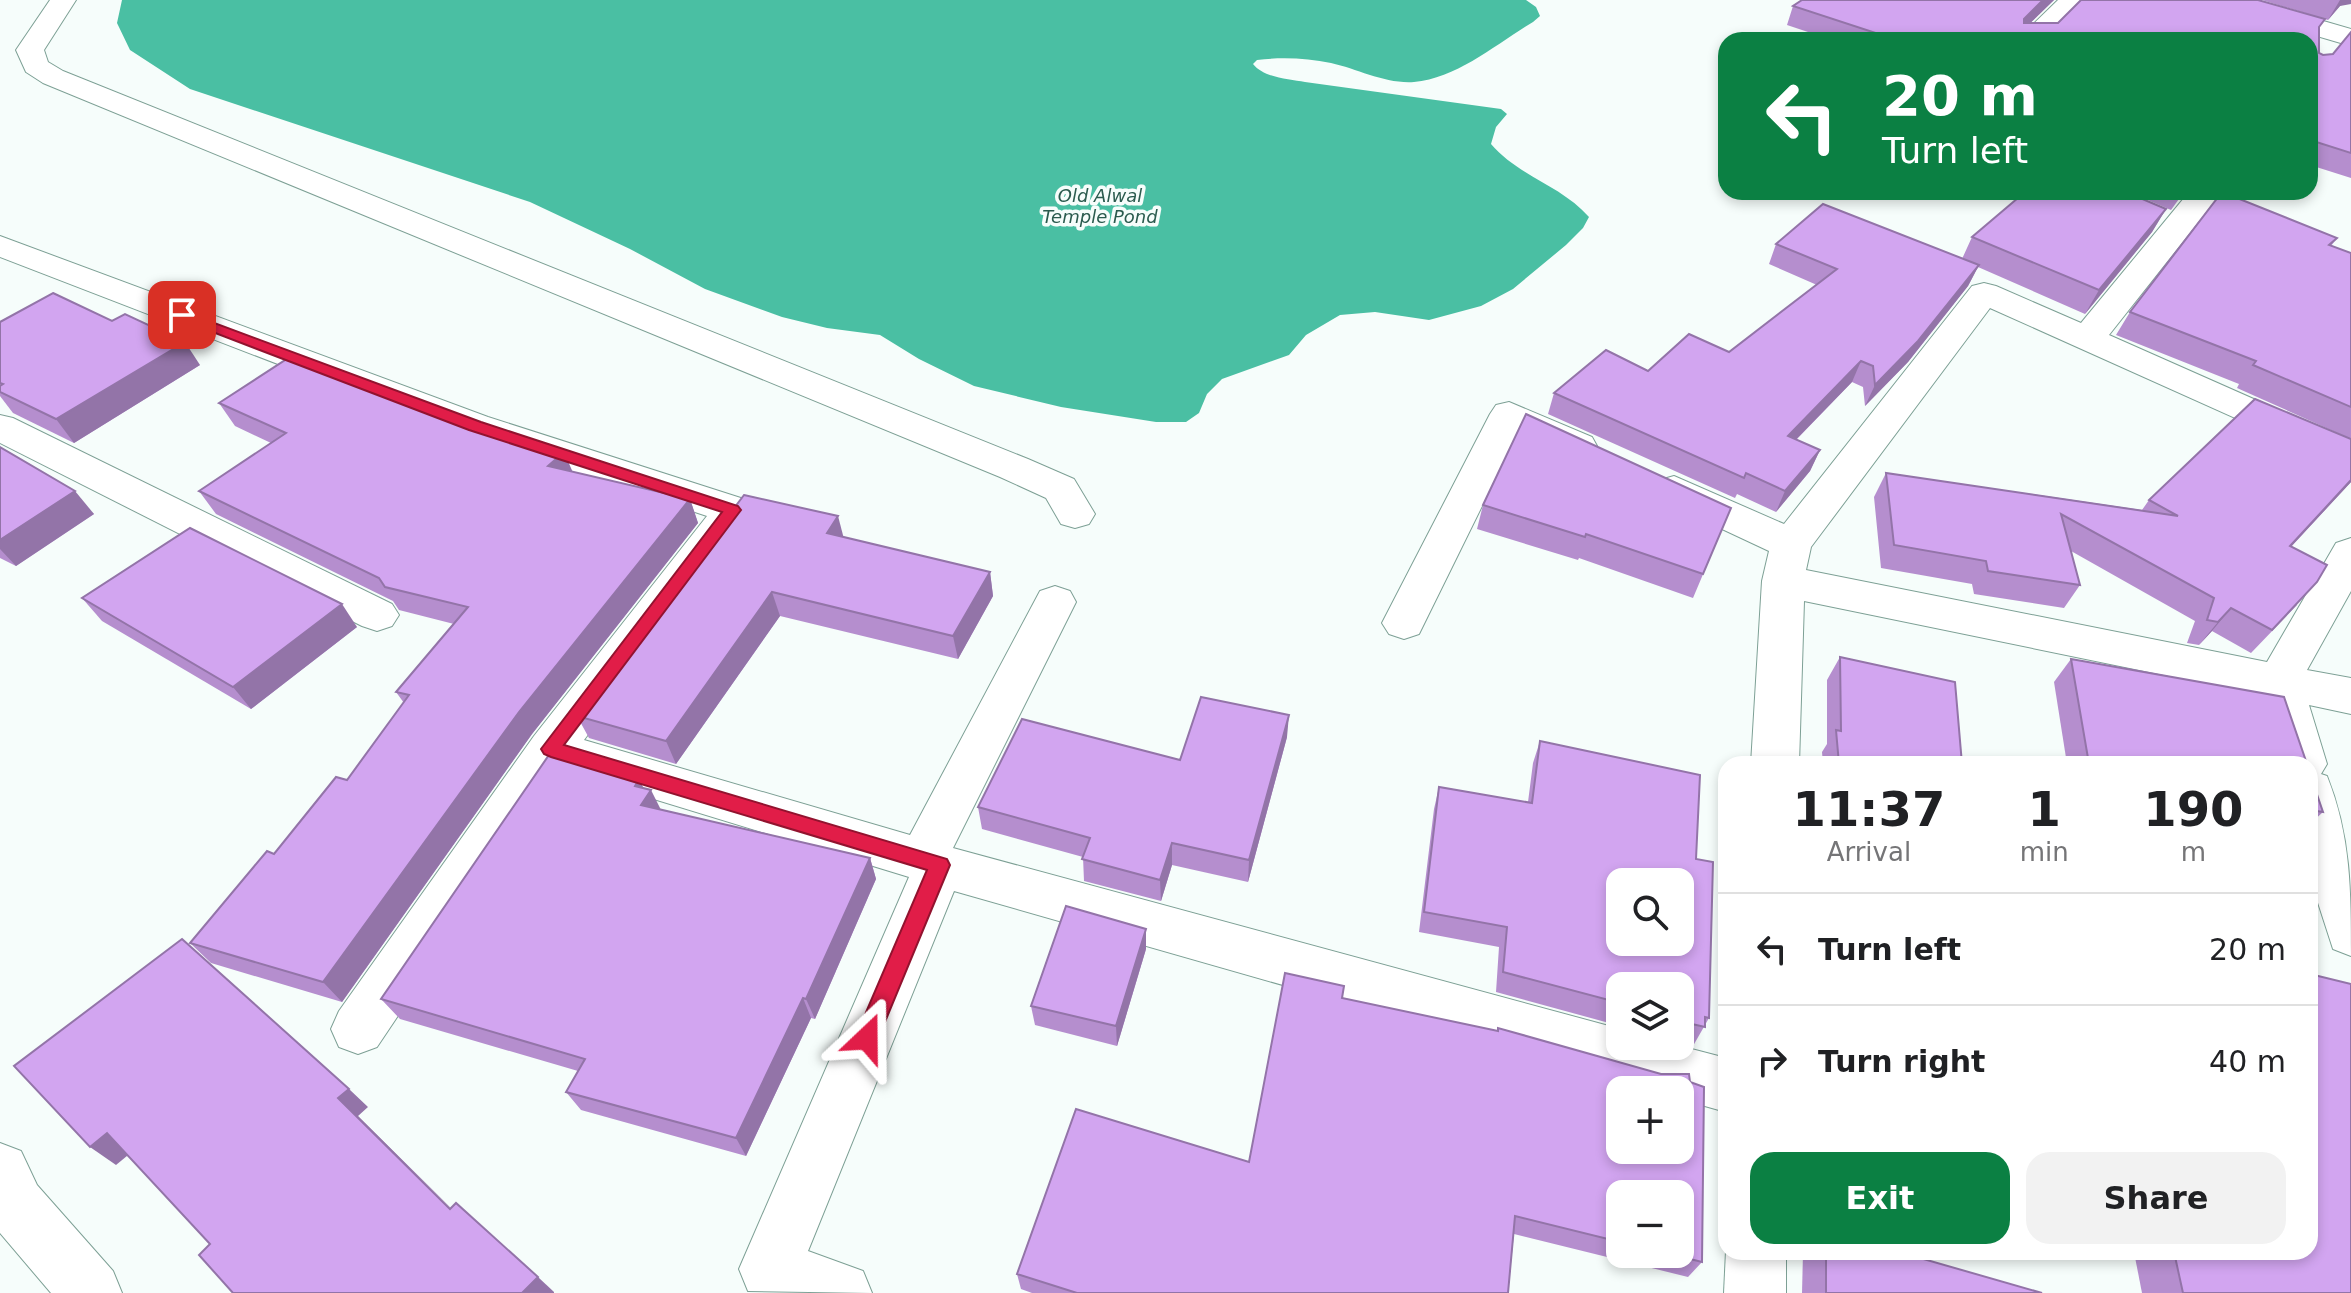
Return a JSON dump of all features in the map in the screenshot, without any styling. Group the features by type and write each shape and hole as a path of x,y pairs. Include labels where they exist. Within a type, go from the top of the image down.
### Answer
{"street":[{"path":"63,0 30,50 36,66 53,77 1014,468 1060,489 1075,514"},
{"path":"2039,32 2073,0"},
{"path":"2223,0 2339,35"},
{"path":"2088,338 2163,222 2195,200"},
{"path":"0,246 475,426 733,510 551,749 358,1029"},
{"path":"1775,756 1787,563 1984,293 2351,457"},
{"path":"1404,623 1509,414 1622,466 1787,563 2351,696"},
{"path":"0,427 377,615"},
{"path":"2301,756 2279,680 2351,553"},
{"path":"841,1293 770,1269 931,863 1055,602"},
{"path":"551,749 931,863 1718,1083"},
{"path":"2318,818 2351,933"},
{"path":"0,1172 16,1206 91,1293"},
{"path":"1755,1293 1756,1260"}],"water":[{"name":"Old Alwal Temple Pond","path":"122,0 1526,0 1536,7 1540,16 1533,22 1476,59 1430,79 1393,81 1331,63 1303,59 1266,59 1253,64 1270,75 1284,79 1501,109 1507,114 1496,127 1491,144 1589,217 1566,245 1513,289 1481,306 1429,320 1375,312 1340,315 1306,335 1289,355 1222,379 1207,394 1199,413 1186,422 1156,422 1061,407 974,386 919,359 880,335 827,328 782,317 705,289 630,249 530,202 190,89 130,50 117,23"}],"building":[{"path":"1802,0 2043,0 2024,19 2024,23 2058,23 2081,0 2258,0 2325,19 2319,27 2319,53 2323,55 2333,54 2351,32 2351,153 2318,143 2318,32 1873,32 1793,6"},
{"path":"2016,200 2145,200 2166,209 2099,290 1972,237"},
{"path":"2216,200 2242,200 2337,238 2329,245 2351,253 2351,407 2253,365 2256,361 2130,312"},
{"path":"1823,204 1979,265 1918,341 1875,385 1873,366 1861,361 1788,436 1820,450 1785,491 1746,473 1744,478 1554,393 1606,350 1648,371 1689,334 1729,352 1837,269 1776,244"},
{"path":"53,293 112,321 125,314 185,342 56,419 0,392 3,384 0,383 0,322"},
{"path":"293,355 439,416 444,412 564,452 548,466 690,499 519,712 323,982 190,943 267,851 274,854 336,777 347,780 409,695 396,692 468,607 385,587 379,578 199,491 286,433 219,403"},
{"path":"2255,399 2351,439 2351,480 2290,546 2327,565 2317,582 2272,630 2231,608 2218,622 2207,620 2214,598 2061,514 2080,585 1988,571 1986,561 1894,545 1886,473 2178,516 2149,500"},
{"path":"1526,414 1731,508 1703,574 1586,534 1585,537 1483,505"},
{"path":"0,447 75,491 0,540"},
{"path":"744,495 838,516 827,533 990,572 953,636 772,592 666,741 577,716"},
{"path":"190,528 342,604 233,687 82,598"},
{"path":"1840,657 1955,682 1961,756 1838,756 1836,730 1841,731"},
{"path":"2071,659 2284,697 2304,756 2088,756"},
{"path":"1201,697 1289,715 1249,860 1172,843 1160,880 1082,859 1090,838 978,807 1022,719 1180,760"},
{"path":"1540,741 1700,775 1696,859 1713,862 1709,1018 1705,1017 1705,1027 1694,1024 1694,972 1606,972 1606,999 1503,972 1507,927 1424,912 1439,787 1532,803"},
{"path":"551,752 639,779 635,786 651,790 641,805 870,858 806,999 803,998 736,1138 566,1092 585,1059 381,999"},
{"path":"1066,906 1146,929 1116,1026 1031,1006"},
{"path":"182,939 349,1089 338,1098 450,1209 456,1203 538,1277 522,1293 233,1293 199,1255 210,1244 107,1133 90,1147 14,1066"},
{"path":"1285,973 1344,986 1342,998 1498,1031 1498,1028 1661,1074 1689,1074 1606,1076 1606,1164 1694,1164 1694,1083 1704,1087 1702,1262 1694,1260 1694,1180 1606,1180 1606,1239 1515,1216 1508,1293 1077,1293 1017,1274 1076,1109 1249,1162"},
{"path":"2318,976 2351,984 2351,1293 2183,1293 2176,1260 2318,1260"},
{"path":"1826,1260 1927,1260 2042,1293 1826,1293"}],"route":[{"path":"182,315 475,426 733,510 551,749 939,865 867,1038"}]}
